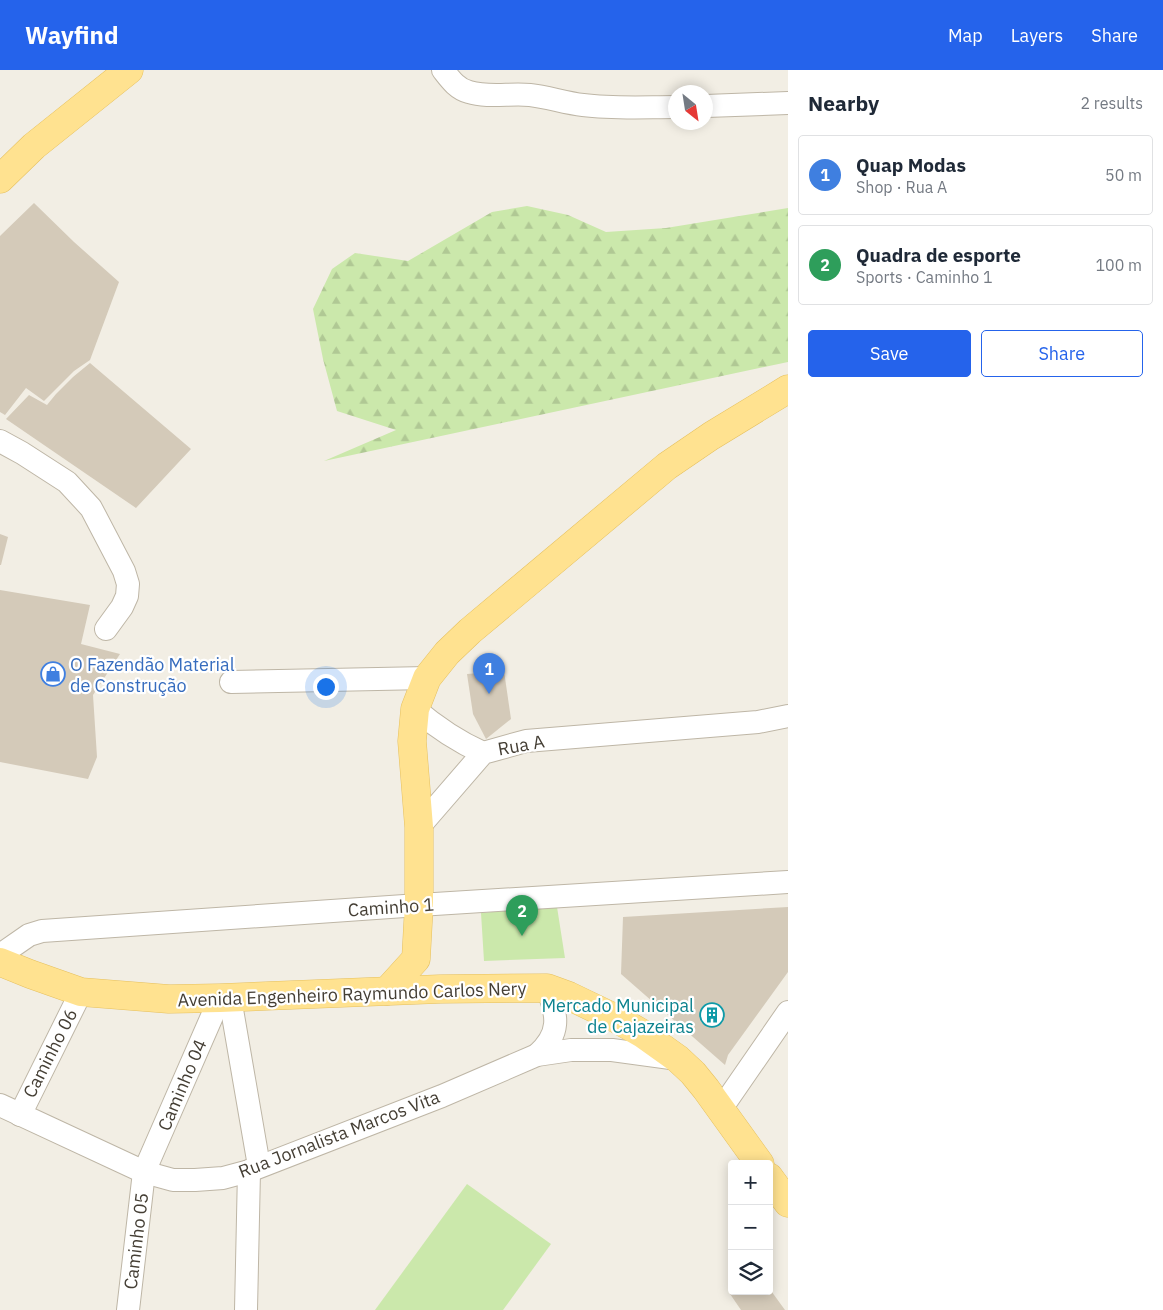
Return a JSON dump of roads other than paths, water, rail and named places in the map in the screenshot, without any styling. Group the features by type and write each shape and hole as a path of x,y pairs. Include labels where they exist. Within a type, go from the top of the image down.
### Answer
{"main road":[{"path":"0,180 34,146 128,70"},
{"path":"0,161 34,146"},
{"path":"387,991 416,959 419,905 419,827 412,740 415,709 427,678 447,653 470,631 667,466 711,436 788,389"},
{"path":"416,959 440,990"},
{"name":"Avenida Engenheiro Raymundo Carlos Nery","path":"0,962 81,992 169,999 387,991 546,988 569,996 617,1018 678,1059 693,1073 757,1160"},
{"path":"773,1182 788,1203"}],"street":[{"path":"443,70 458,87 467,92 479,94 531,95 580,105 668,107"},
{"path":"713,106 788,103"},
{"path":"0,441 67,482 91,508 124,571 128,584 127,596 122,608 106,629"},
{"path":"231,682 427,678"},
{"path":"415,709 434,726 483,752"},
{"name":"Rua A","path":"419,827 483,752 526,741 758,722 788,716"},
{"name":"Caminho 1","path":"0,955 29,935 42,931 788,882"},
{"name":"Rua Jornalista Marcos Vita","path":"537,1055 550,1042 554,1026 555,1011 546,988"},
{"name":"Caminho 06","path":"10,1110 81,992"},
{"path":"225,998 254,1168 246,1310"},
{"name":"Caminho 04","path":"144,1172 225,998"},
{"path":"721,1109 788,1012"},
{"name":"Rua Jornalista Marcos Vita","path":"10,1110 144,1172 173,1180 223,1178 254,1168 442,1096 537,1055 571,1050 596,1050 678,1059"},
{"name":"Caminho 05","path":"128,1310 144,1172"}],"place":[{"name":"O Fazendão Material de Construção","path":"53,674"},
{"name":"Quap Modas","path":"489,694"},
{"name":"Quadra de esporte","path":"522,936"},
{"name":"Mercado Municipal de Cajazeiras","path":"712,1015"}]}
